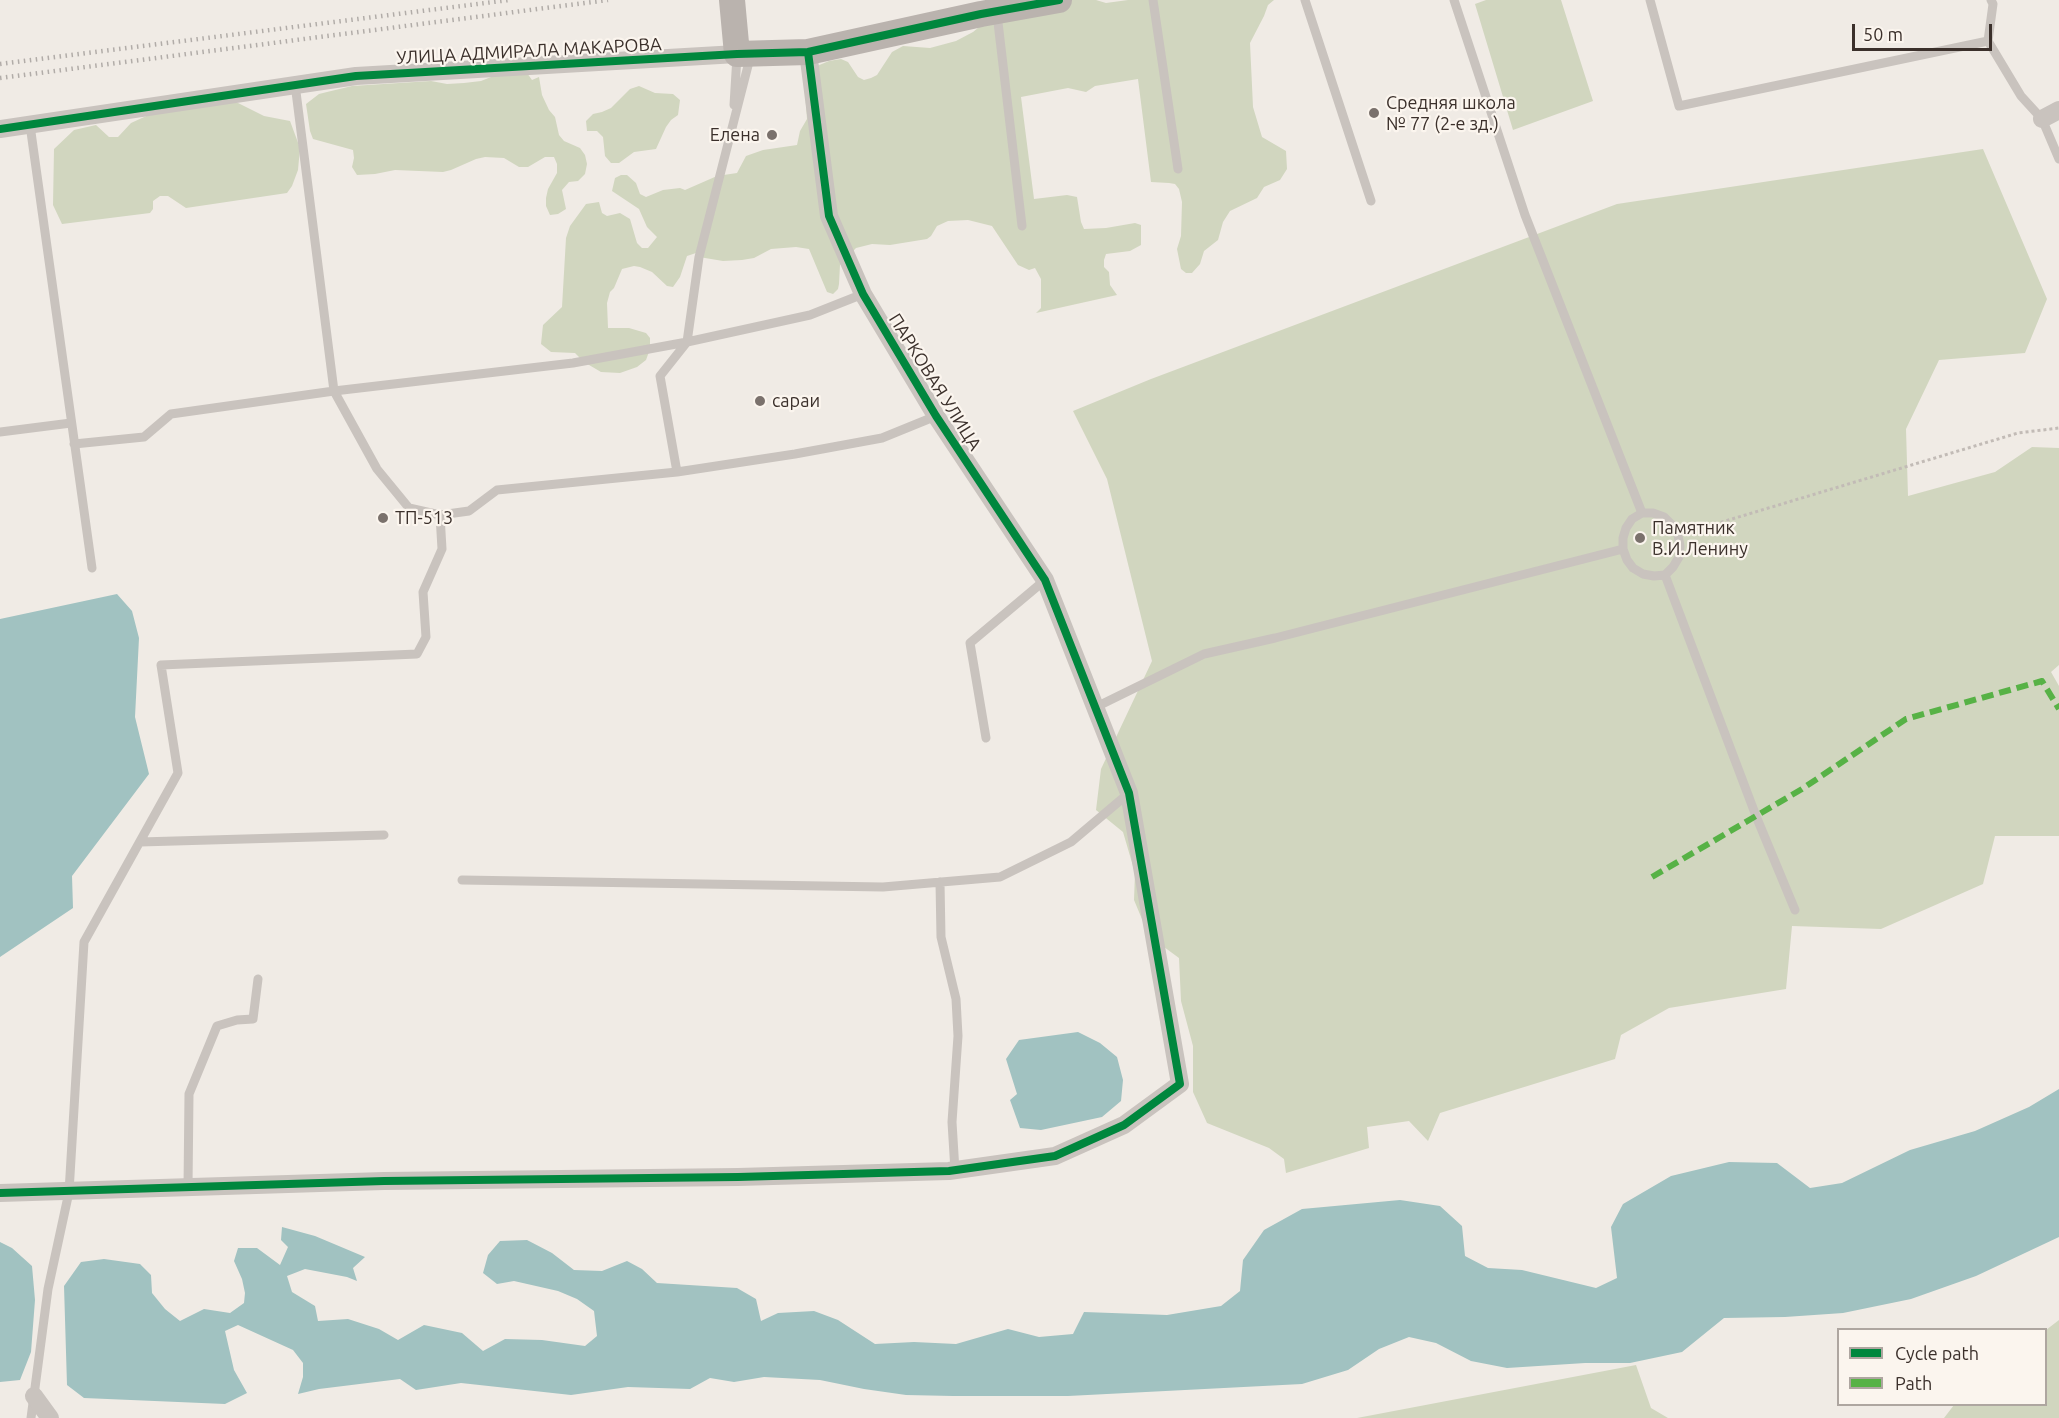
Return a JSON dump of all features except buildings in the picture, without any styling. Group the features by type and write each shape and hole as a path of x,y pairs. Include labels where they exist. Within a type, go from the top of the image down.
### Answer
{"street":[{"path":"732,0 745,53"},
{"path":"745,53 746,0"},
{"name":"УЛИЦА АДМИРАЛА МАКАРОВА","path":"0,129 356,76 745,53 808,52 1059,0"},
{"name":"ПАРКОВАЯ УЛИЦА","path":"808,52 829,216 863,294 936,416 1045,580 1129,793 1180,1084 1124,1125 1055,1156 955,1171"},
{"path":"2042,119 2059,110"},
{"path":"0,1193 955,1171"},
{"path":"34,1395 50,1418"}],"lane":[{"path":"1153,0 1178,169"},
{"path":"1305,0 1371,201"},
{"path":"1455,0 1525,215 1642,513"},
{"path":"1650,0 1678,106 1988,41"},
{"path":"1991,0 1993,4 1988,41 2021,96 2042,119 2059,159"},
{"path":"996,12 1022,226"},
{"path":"733,127 745,53"},
{"path":"677,472 660,376 687,342 699,258 733,127 745,53"},
{"path":"295,84 334,391 377,469 409,508 440,515 469,511 496,490 677,472 882,438 936,416"},
{"path":"30,125 92,568"},
{"path":"74,444 144,437 171,414 334,391 573,363 687,342 810,315 863,294"},
{"path":"0,432 71,423"},
{"path":"1642,513 1653,513 1664,517 1678,535 1679,557 1665,575 1643,574 1633,568 1627,560 1623,549 1626,528 1632,519 1642,513"},
{"path":"32,1418 48,1289 69,1192 84,942 178,773 161,665 417,654 426,637 423,592 442,549 440,515"},
{"path":"1096,707 1204,654 1623,549"},
{"path":"1665,575 1756,816 1795,910"},
{"path":"986,738 970,643 1045,580"},
{"path":"462,880 883,887 1000,877 1071,842 1129,793"},
{"path":"140,842 384,835"},
{"path":"940,882 941,937 956,999 958,1036 952,1122 955,1171"},
{"path":"188,1187 189,1094 218,1026 253,1018 258,979"}],"path":[{"path":"1678,535 2018,433 2059,428"}],"green space":[{"path":"1065,0 1096,0 1106,3 1128,0 1274,0 1268,5 1250,43 1253,107 1262,137 1286,151 1287,169 1280,180 1264,187 1257,198 1230,211 1223,222 1218,240 1204,251 1200,264 1192,273 1186,273 1181,269 1177,249 1181,236 1182,202 1179,189 1175,184 1151,182 1138,79 1095,86 1086,92 1068,88 1021,97 1034,199 1067,195 1077,197 1084,229 1135,223 1141,225 1141,245 1130,251 1106,254 1104,267 1109,272 1110,285 1117,295 1036,313 1041,308 1041,279 1035,268 1029,270 1018,265 992,226 968,220 948,221 937,226 927,239 890,245 872,244 856,248 840,265 838,289 833,294 827,292 809,249 796,247 771,249 754,258 742,260 723,261 699,257 696,253 687,256 680,277 673,287 667,286 652,272 640,267 622,269 607,303 608,328 629,328 646,333 650,338 650,349 646,360 637,367 620,373 601,372 584,362 575,353 551,352 541,344 543,325 562,307 566,238 570,226 586,204 599,202 602,213 607,216 620,213 630,219 637,243 642,248 648,248 657,237 647,227 639,209 612,191 615,178 627,175 636,183 640,194 646,197 663,190 680,188 685,190 717,176 737,173 746,156 763,150 797,145 800,131 807,119 804,78 817,66 841,59 848,62 858,77 864,80 877,75 892,52 903,46 930,48 956,41 984,23"},
{"path":"1486,0 1561,0 1593,101 1513,130 1475,4"},
{"path":"527,73 532,80 539,77 542,95 555,117 559,135 564,141 580,148 587,164 585,174 578,181 569,182 562,190 566,209 558,214 550,215 546,206 548,189 557,173 554,157 545,157 528,167 519,167 504,158 485,157 443,172 395,170 357,175 352,167 353,150 313,139 310,131 306,104 319,94 352,86 431,81 447,84 464,83 481,81 496,75"},
{"path":"639,86 655,93 673,94 680,100 678,115 666,127 656,149 634,152 619,163 611,163 605,156 603,137 597,131 587,131 586,121 593,114 611,108 630,89"},
{"path":"238,103 264,116 290,121 300,148 298,170 287,193 186,208 168,196 160,196 153,201 153,209 150,213 62,224 53,205 54,149 74,130 96,125 109,137 118,137 131,123 155,112"},
{"path":"1983,149 2047,299 2025,353 1939,360 1906,429 1908,496 1995,472 2032,447 2059,448 2059,665 2051,672 2059,686 2059,836 1995,836 1983,884 1881,929 1792,926 1786,989 1669,1008 1621,1035 1615,1059 1440,1113 1428,1141 1409,1121 1367,1127 1369,1148 1286,1173 1284,1159 1269,1148 1207,1123 1193,1092 1193,1046 1181,1001 1179,958 1149,936 1134,900 1135,873 1123,832 1096,810 1101,769 1152,661 1107,479 1073,411 1151,379 1617,204"},
{"path":"2059,1320 2059,1418 1944,1418 1953,1406 2047,1406 2047,1329"},
{"path":"1636,1365 1651,1408 1668,1418 1357,1418"}],"water":[{"path":"117,594 132,611 139,638 135,717 149,774 72,876 73,908 0,957 0,619"},
{"path":"1078,1032 1100,1043 1117,1057 1123,1080 1121,1101 1102,1117 1041,1130 1020,1128 1010,1100 1017,1094 1006,1059 1019,1040"},
{"path":"2059,1089 2059,1237 1976,1276 1911,1299 1843,1313 1724,1318 1682,1352 1630,1363 1585,1363 1507,1368 1471,1361 1436,1343 1409,1337 1379,1349 1348,1370 1302,1384 1068,1396 953,1396 906,1395 820,1380 764,1377 734,1382 710,1378 690,1389 628,1387 571,1395 461,1383 416,1390 400,1379 319,1389 298,1394 303,1377 303,1363 293,1350 238,1325 225,1331 234,1370 247,1393 225,1404 84,1398 67,1385 64,1286 81,1262 104,1259 140,1264 151,1275 152,1293 165,1309 180,1321 204,1309 230,1313 244,1303 245,1293 242,1279 234,1261 238,1248 257,1248 280,1265 288,1247 281,1240 282,1227 315,1236 365,1257 353,1268 357,1281 305,1269 287,1276 292,1292 315,1306 318,1321 348,1319 379,1329 398,1340 424,1325 462,1333 483,1351 505,1339 542,1340 585,1346 597,1336 594,1311 577,1299 558,1291 514,1281 497,1284 483,1273 488,1255 500,1241 527,1240 552,1253 574,1270 602,1271 627,1261 642,1269 657,1283 737,1288 756,1299 761,1321 778,1313 814,1311 838,1320 875,1344 914,1342 956,1344 1008,1329 1039,1337 1073,1334 1084,1312 1167,1315 1221,1306 1240,1291 1243,1260 1264,1230 1302,1209 1400,1200 1440,1206 1462,1226 1465,1256 1488,1268 1522,1270 1596,1288 1617,1278 1611,1227 1623,1204 1671,1176 1729,1162 1777,1163 1810,1188 1842,1183 1910,1150 1975,1131 2029,1107"},
{"path":"0,1242 12,1248 32,1266 35,1300 31,1352 20,1380 0,1382"}],"railway":[{"path":"0,64 509,0"},
{"path":"0,78 608,0"}],"marked path":[{"path":"1652,877 1802,789 1906,719 2042,681 2059,709"}],"cycle path":[{"path":"0,129 356,76 808,52 981,14 1059,0"},
{"path":"0,1193 384,1181 738,1177 949,1171 1055,1156 1124,1125 1180,1084 1129,793 1045,580 936,416 863,294 829,216 808,52"}],"place":[{"name":"Средняя школа № 77 (2-е зд.)","path":"1374,113"},
{"name":"Елена","path":"772,135"},
{"name":"сараи","path":"760,401"},
{"name":"ТП-513","path":"383,518"},
{"name":"Памятник В.И.Ленину","path":"1640,538"}]}
